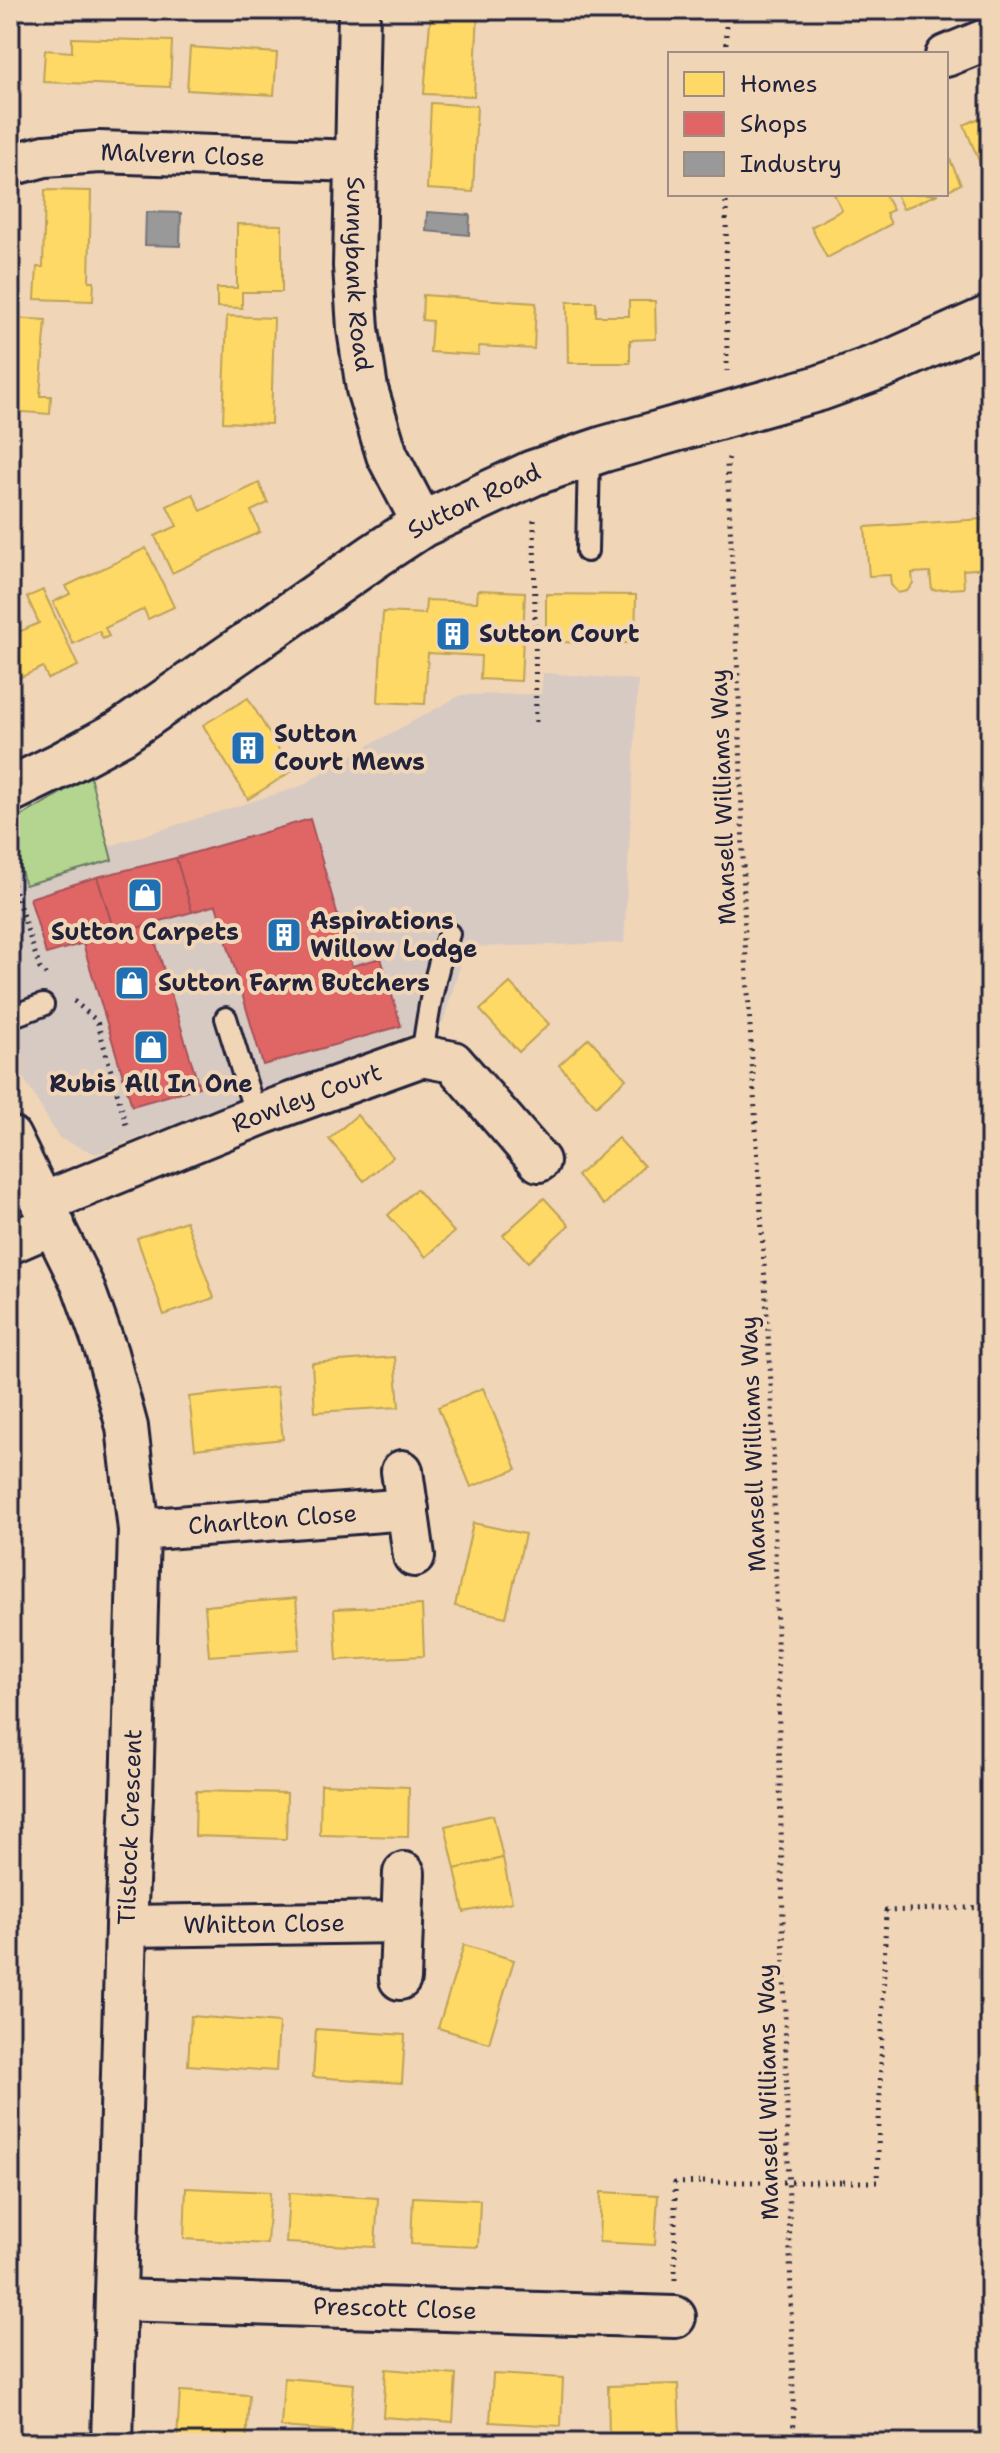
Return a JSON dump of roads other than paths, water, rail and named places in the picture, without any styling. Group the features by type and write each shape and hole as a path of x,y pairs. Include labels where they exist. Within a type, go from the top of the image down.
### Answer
{"street":[{"name":"Sunnybank Road","path":"359,10 354,266 358,329 367,389 387,455 423,524"},
{"path":"948,55 990,38"},
{"name":"Malvern Close","path":"10,165 45,156 99,152 356,161"},
{"name":"Sutton Road","path":"10,790 59,766 126,741 376,555 423,524 533,473 820,388 889,363 990,318"},
{"path":"422,1056 453,1062 539,1161"},
{"name":"Rowley Court","path":"48,1214 137,1164 256,1116 422,1056"},
{"name":"Tilstock Crescent","path":"10,1137 83,1286 107,1353 127,1427 139,1530 112,2443"},
{"path":"10,1243 48,1214"},
{"name":"Charlton Close","path":"139,1530 405,1490 414,1556"},
{"path":"400,1979 404,1873"},
{"name":"Whitton Close","path":"126,1926 401,1922"},
{"name":"Prescott Close","path":"117,2300 675,2317"}],"lane":[{"path":"587,551 589,455"},
{"path":"422,1056 440,957 449,934"},
{"path":"10,1017 43,1005"},
{"path":"226,1018 256,1116"}],"place":[{"name":"Sutton Court","path":"453,634"},
{"name":"Sutton Court Mews","path":"248,748"},
{"name":"Sutton Carpets","path":"145,895"},
{"name":"Aspirations Willow Lodge","path":"284,935"},
{"name":"Sutton Farm Butchers","path":"132,983"},
{"name":"Rubis All In One","path":"151,1047"}]}
